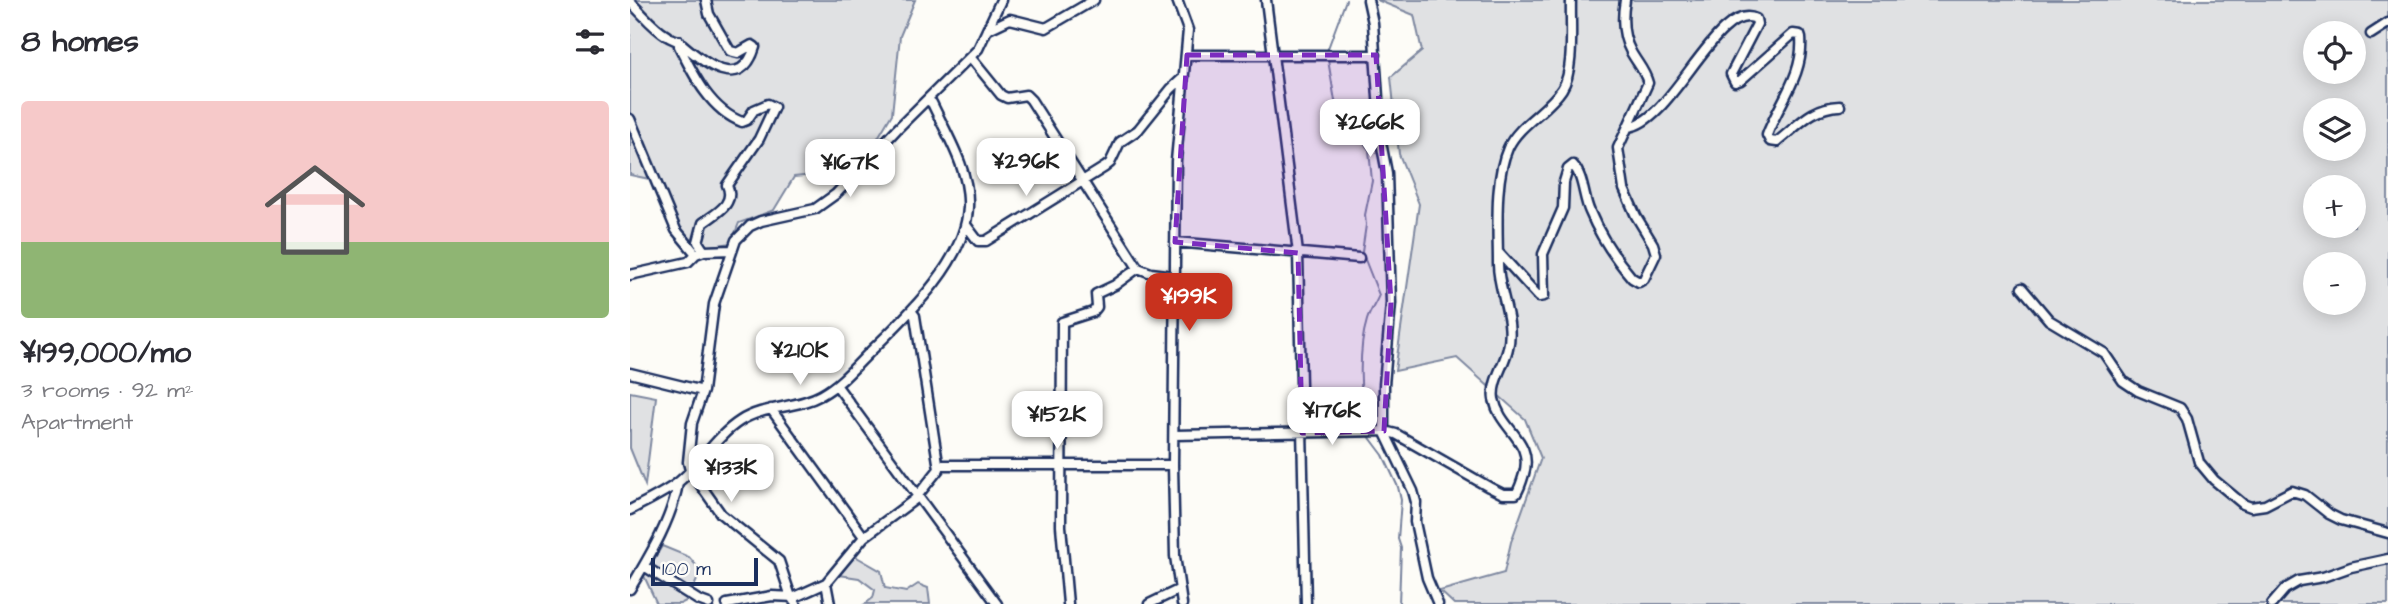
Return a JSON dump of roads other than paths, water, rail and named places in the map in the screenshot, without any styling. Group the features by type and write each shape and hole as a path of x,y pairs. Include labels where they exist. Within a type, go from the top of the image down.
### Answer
{"street":[{"path":"630,2 667,36 679,41 704,63 722,71 730,72 741,68 754,51 754,45 738,53 727,48 709,13 706,0"},
{"path":"794,601 779,561 721,514 690,470 688,462 692,424 703,391 714,304 732,250 736,240 750,226 815,209 836,194 897,129 971,58 989,29 1001,0"},
{"path":"989,29 1010,19 1046,28 1094,0"},
{"path":"1177,0 1188,30 1176,161 1174,276 1175,556 1182,604"},
{"path":"1266,0 1298,253 1306,604"},
{"path":"1368,0 1376,55 1381,142 1387,173 1391,303 1384,385 1384,431 1413,491 1416,502 1415,522 1427,578 1438,604"},
{"path":"1174,435 1384,431 1396,434 1503,494 1510,495 1519,491 1527,460 1525,450 1505,423 1494,399 1498,376 1509,346 1509,324 1499,275 1498,252 1503,163 1510,144 1562,89 1568,75 1571,0"},
{"path":"1498,252 1539,297 1545,296 1543,254 1563,208 1564,182 1568,169 1573,165 1579,174 1588,208 1598,231 1632,278 1639,282 1644,279 1656,254 1653,243 1636,216 1624,189 1618,148 1648,83 1646,73 1627,44 1623,27 1625,0"},
{"path":"1628,127 1644,120 1662,104 1721,27 1742,14 1750,14 1757,24 1731,74 1735,82 1741,80 1793,34 1800,35 1801,38 1800,65 1790,91 1771,124 1767,135 1770,141 1777,142 1805,116 1820,108 1840,106"},
{"path":"2371,34 2388,23"},
{"path":"679,41 696,80 725,113 742,122 747,120 754,110 768,104 774,107 758,139 727,185 730,195 728,202 703,223 698,242 700,253"},
{"path":"1187,55 1376,55"},
{"path":"971,58 1001,95 1007,98 1026,95 1031,100 1138,268 1174,276"},
{"path":"966,225 978,241 986,241 1110,163 1120,142 1138,130 1184,77"},
{"path":"630,510 678,483 739,421 771,409 818,397 837,386 912,312 935,283 966,225 968,206 966,182 952,145 932,103 928,100"},
{"path":"630,119 676,230 700,253"},
{"path":"1175,242 1359,258"},
{"path":"630,275 688,262 700,253 732,250"},
{"path":"1068,604 1061,526 1062,322 1093,312 1097,307 1096,294 1115,285 1138,268"},
{"path":"2022,288 2049,320 2104,353 2123,381 2138,391 2180,408 2187,419 2199,462 2214,480 2242,504 2251,507 2265,505 2292,491 2305,495 2329,514 2388,533"},
{"path":"727,604 772,596 794,601 826,583 864,537 914,500 939,469 915,316 912,312"},
{"path":"630,373 703,391"},
{"path":"837,386 997,604"},
{"path":"771,409 864,537"},
{"path":"940,465 1173,465"},
{"path":"630,589 644,566 676,496 678,483"},
{"path":"2272,604 2285,589 2299,580 2323,577 2351,567 2388,559"},
{"path":"644,566 709,604"},
{"path":"826,583 830,604"},
{"path":"1149,604 1178,590"}],"waterway":[{"path":"1327,51 1346,0"},
{"path":"1328,60 1335,101 1369,150 1372,181 1365,215 1362,252 1379,295 1367,320 1362,346 1361,387 1365,427"},
{"path":"1368,435 1383,455 1401,500 1398,539 1401,548 1399,604"}]}
